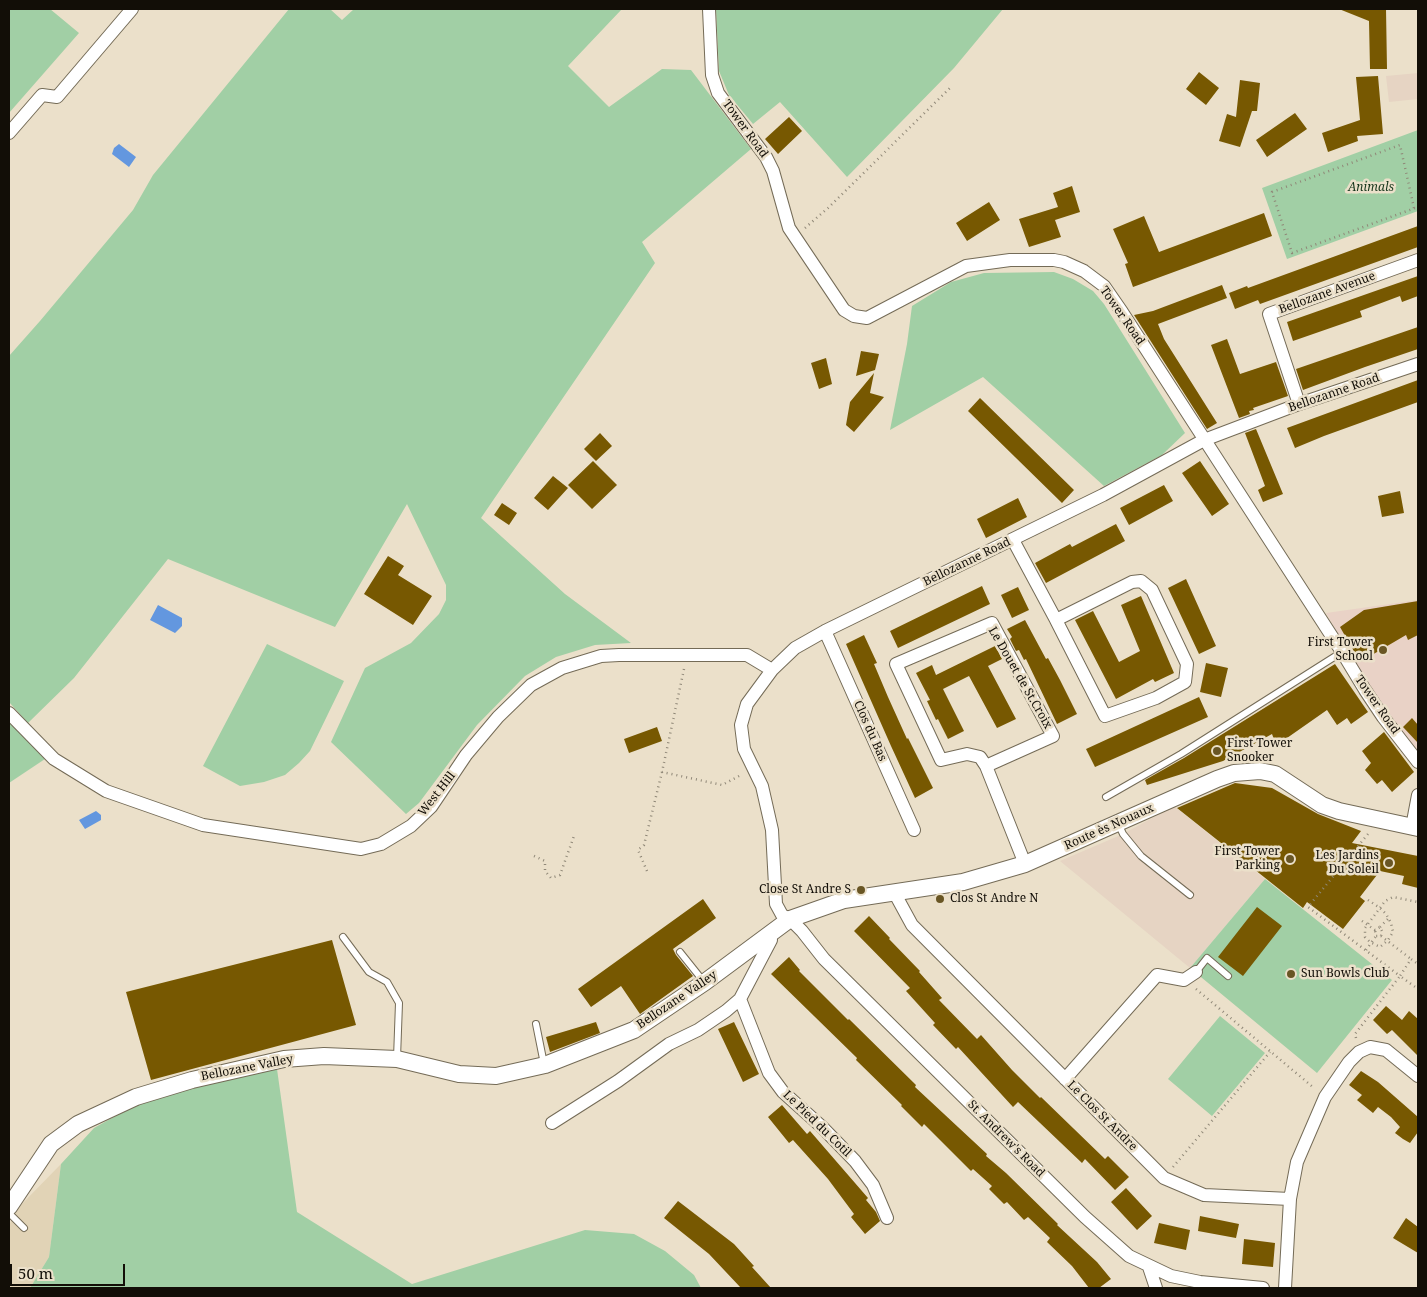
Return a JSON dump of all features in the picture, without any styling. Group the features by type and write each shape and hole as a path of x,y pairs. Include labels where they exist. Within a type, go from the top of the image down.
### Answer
{"street":[{"path":"9,133 42,95 57,97 132,9"},
{"name":"Tower Road","path":"709,9 712,76 718,92 766,157 773,171 790,228 844,310 854,316 867,318 966,266 1010,260 1054,260 1064,262 1084,271 1104,286 1383,717 1418,762"},
{"name":"Bellozane Avenue","path":"1299,404 1269,314 1418,260"},
{"name":"Bellozanne Road","path":"790,919 782,915 776,904 772,830 762,786 744,749 741,725 747,704 772,670 796,648 825,631 1103,495 1204,440 1299,404 1418,364"},
{"path":"1012,540 1056,620 1105,716 1156,698 1184,682 1187,664 1152,590 1141,581 1132,582 1056,620"},
{"name":"Le Douet de St.Croix","path":"992,623 1053,736 986,766 980,757 967,754 941,760 896,664 992,623"},
{"name":"Clos du Bas","path":"825,631 914,830"},
{"name":"West Hill","path":"9,713 54,759 106,791 203,825 362,849 381,844 411,826 431,807 466,755 498,717 530,685 562,668 601,656 747,655 772,670"},
{"path":"986,766 1024,864"},
{"name":"Route ès Nouaux","path":"790,919 844,900 963,882 1024,864 1234,773 1260,771 1275,774 1322,805 1339,812 1415,827"},
{"path":"1415,827 1418,794"},
{"name":"Le Clos St Andre","path":"894,892 912,926 1164,1178 1204,1194 1290,1198"},
{"name":"Bellozane Valley","path":"11,1198 51,1144 78,1124 136,1097 192,1080 284,1059 324,1056 397,1059 459,1074 496,1076 545,1066 634,1030 705,982 790,919"},
{"name":"St. Andrew's Road","path":"790,919 824,959 1085,1217 1129,1256 1171,1276 1200,1282 1263,1288"},
{"path":"552,1123 618,1081 668,1044 705,1025 740,999 771,940 770,933"},
{"path":"1065,1078 1157,975 1184,980 1196,972"},
{"name":"Le Pied du Cotil","path":"740,999 769,1073 783,1092 822,1127 855,1161 873,1185 888,1218"},
{"path":"1285,1288 1290,1198 1297,1162 1325,1097 1349,1062 1359,1052 1370,1047 1386,1050 1418,1076"},
{"path":"1149,1266 1156,1288"}],"lane":[{"path":"1106,797 1157,769 1342,652"},
{"path":"1118,823 1123,834 1141,856 1190,895"},
{"path":"343,937 369,972 387,982 399,1003 397,1059"},
{"path":"680,952 705,982"},
{"path":"1196,972 1207,958 1228,976"},
{"path":"536,1024 545,1066"},
{"path":"9,1213 24,1228"}],"path":[{"path":"795,236 828,208 951,87"},
{"path":"1400,145 1416,207 1292,253 1272,192 1400,145"},
{"path":"646,871 638,850 644,845 684,669"},
{"path":"662,772 722,785 754,769"},
{"path":"1375,819 1369,833 1308,907 1418,990"},
{"path":"534,856 545,861 544,871 551,878 560,875 574,836"},
{"path":"1368,900 1380,908 1388,918 1393,932 1380,947 1370,942 1365,936 1365,928 1380,908 1384,901 1393,897 1418,902"},
{"path":"1375,930 1388,918"},
{"path":"1362,921 1375,930 1376,936"},
{"path":"1380,927 1382,931 1381,936"},
{"path":"1366,950 1376,936 1381,936 1418,964"},
{"path":"1359,1052 1355,1034 1411,959"},
{"path":"1184,980 1325,1097"},
{"path":"1164,1178 1270,1052"}],"shaded area":[{"path":"1418,73 1418,99 1389,102 1386,76"},
{"name":"First Tower School","path":"1418,600 1418,751 1369,688 1326,613"},
{"path":"1174,806 1265,879 1190,968 1060,861 1123,834"},
{"path":"61,1164 49,1257 30,1288 9,1288 9,1225 19,1207"}],"green space":[{"path":"9,9 50,9 79,33 9,113"},
{"path":"289,9 330,9 342,20 354,9 622,9 568,66 609,107 662,69 691,70 751,149 642,242 655,263 481,518 565,594 631,643 595,645 556,657 525,676 477,725 419,803 406,814 331,742 365,668 411,643 439,614 446,600 446,585 407,504 335,627 168,559 74,678 28,723 9,702 9,356 133,210 153,175"},
{"path":"716,9 1003,9 954,68 847,177 780,102 753,124 729,95 719,71"},
{"name":"Animals","path":"1418,130 1418,211 1287,259 1262,188"},
{"path":"1054,272 1073,279 1093,291 1104,304 1185,433 1162,455 1104,486 983,377 890,430 907,344 912,306 951,282 984,273"},
{"path":"267,644 344,681 310,751 299,763 285,775 264,782 240,786 203,766"},
{"path":"9,721 45,759 9,783"},
{"name":"Sun Bowls Club","path":"1265,879 1392,980 1317,1073 1190,968"},
{"path":"1220,1016 1265,1053 1212,1116 1168,1079"},
{"path":"277,1069 297,1212 412,1284 585,1230 634,1234 665,1251 694,1275 701,1288 30,1288 49,1257 61,1164 94,1128 130,1108 196,1084"}],"water":[{"path":"119,144 136,157 129,167 112,154 114,148"},
{"path":"158,605 182,618 182,626 175,633 150,620"},
{"path":"96,811 101,815 101,820 85,829 79,820"}],"building":[{"path":"1339,9 1386,9 1387,69 1370,69 1369,21"},
{"path":"1199,72 1219,88 1206,105 1186,89"},
{"path":"1378,76 1383,134 1357,136 1358,141 1328,152 1322,133 1360,120 1356,77"},
{"path":"1240,80 1260,83 1257,111 1252,111 1240,147 1219,141 1227,114 1236,117"},
{"path":"1295,113 1307,129 1267,157 1256,140"},
{"path":"789,117 802,131 778,154 765,139"},
{"path":"1072,186 1080,212 1055,220 1061,237 1029,247 1019,219 1058,207 1053,193"},
{"path":"989,202 1000,220 967,241 956,223"},
{"path":"1264,213 1272,236 1133,287 1125,264 1128,263 1113,229 1144,216 1159,252"},
{"path":"1418,226 1418,247 1260,304 1258,300 1235,309 1229,293 1247,286 1248,288"},
{"path":"1418,276 1418,296 1402,302 1400,296 1360,311 1362,317 1293,341 1287,322"},
{"path":"1222,285 1227,298 1158,324 1164,339 1217,423 1207,429 1134,315 1153,311"},
{"path":"1418,327 1418,349 1303,390 1296,369"},
{"path":"1227,339 1240,374 1276,362 1288,396 1253,408 1254,410 1249,411 1250,414 1239,418 1211,345"},
{"path":"861,351 879,354 875,370 856,376"},
{"path":"826,358 832,384 819,389 811,363"},
{"path":"874,373 870,393 884,397 854,432 846,425 850,402"},
{"path":"1418,380 1418,402 1295,448 1287,428"},
{"path":"980,398 1074,490 1062,503 968,411"},
{"path":"1256,429 1283,494 1263,502 1258,490 1265,486 1245,433"},
{"path":"600,433 612,446 596,461 584,449"},
{"path":"593,461 617,485 592,509 568,485"},
{"path":"1200,461 1229,504 1212,516 1182,473"},
{"path":"553,476 568,488 548,510 534,498"},
{"path":"1164,485 1173,501 1129,525 1120,508"},
{"path":"1400,491 1404,513 1382,517 1378,496"},
{"path":"1018,498 1027,517 986,538 977,519"},
{"path":"502,503 517,513 509,525 494,515"},
{"path":"1116,524 1125,541 1046,583 1035,563 1070,544 1072,547"},
{"path":"388,556 404,566 398,575 432,596 413,625 364,594"},
{"path":"1186,579 1216,646 1199,654 1168,588"},
{"path":"982,586 990,604 898,648 890,631"},
{"path":"1018,587 1029,610 1012,618 1001,595"},
{"path":"1141,596 1174,673 1155,682 1153,679 1116,699 1075,620 1093,611 1119,662 1140,651 1121,605"},
{"name":"First Tower School","path":"1418,601 1418,635 1408,640 1406,635 1360,662 1340,627 1364,610"},
{"path":"1025,620 1046,659 1048,658 1077,714 1057,724 1026,659 1024,660 1019,650 1016,651 1010,639 1012,637 1007,629"},
{"path":"864,635 877,663 874,664 888,697 907,739 933,788 915,798 846,644"},
{"path":"995,646 1002,659 988,666 1016,719 997,728 969,676 943,689 964,731 948,739 938,719 936,720 927,701 930,700 916,673 932,665 936,675"},
{"path":"1206,663 1228,668 1221,697 1200,692"},
{"path":"1335,664 1368,712 1351,724 1347,718 1337,725 1327,710 1287,738 1275,742 1272,734 1223,761 1147,785 1145,780 1184,758"},
{"path":"1199,697 1208,717 1095,767 1086,749"},
{"path":"1412,718 1418,725 1418,743 1403,727"},
{"path":"657,727 662,741 629,753 624,739"},
{"path":"1384,732 1414,772 1392,792 1382,780 1377,784 1365,770 1371,763 1362,751"},
{"name":"First Tower Parking","path":"1235,783 1272,788 1318,814 1361,831 1352,843 1418,856 1418,888 1402,884 1404,876 1380,871 1360,897 1365,901 1343,929 1307,902 1303,908 1177,808"},
{"path":"703,899 716,918 673,949 693,976 640,1014 621,986 591,1007 578,989"},
{"path":"1257,907 1282,926 1243,976 1218,957"},
{"path":"869,916 920,971 942,998 939,1000 977,1039 981,1035 1040,1098 1105,1159 1108,1156 1129,1177 1115,1190 1085,1159 1082,1163 1018,1102 1013,1107 958,1047 956,1049 933,1025 935,1023 906,991 910,988 854,931"},
{"path":"332,940 356,1025 151,1080 126,992"},
{"path":"789,957 799,971 916,1085 915,1087 987,1154 986,1156 1006,1173 1057,1225 1097,1262 1111,1279 1099,1288 1089,1288 1072,1266 1047,1242 1050,1238 1028,1217 1024,1220 1007,1202 1004,1204 989,1189 992,1186 973,1169 971,1171 924,1124 922,1127 901,1106 856,1060 857,1058 771,974"},
{"path":"1386,1006 1402,1020 1409,1011 1418,1019 1418,1056 1392,1030 1387,1034 1373,1020"},
{"path":"596,1022 600,1033 550,1052 546,1037"},
{"path":"734,1022 759,1074 743,1082 718,1029"},
{"path":"1361,1071 1378,1082 1418,1117 1418,1132 1410,1143 1395,1133 1400,1127 1391,1117 1378,1107 1373,1113 1357,1100 1362,1095 1349,1085"},
{"path":"782,1105 807,1134 810,1131 868,1198 866,1200 876,1212 880,1221 865,1234 851,1217 854,1214 828,1179 793,1140 789,1143 768,1117"},
{"path":"1126,1188 1152,1216 1137,1230 1111,1202"},
{"path":"678,1201 734,1244 771,1288 741,1288 709,1254 664,1218"},
{"path":"1200,1216 1239,1224 1236,1238 1198,1231"},
{"path":"1406,1218 1418,1227 1418,1253 1393,1238"},
{"path":"1159,1223 1190,1230 1186,1250 1154,1243"},
{"path":"1244,1239 1275,1243 1273,1267 1242,1264"}],"place":[{"name":"First Tower School","path":"1383,650"},
{"name":"First Tower Snooker","path":"1217,751"},
{"name":"First Tower Parking","path":"1290,859"},
{"name":"Les Jardins Du Soleil","path":"1389,863"},
{"name":"Close St Andre S","path":"861,890"},
{"name":"Clos St Andre N","path":"940,899"},
{"name":"Sun Bowls Club","path":"1291,974"}]}
